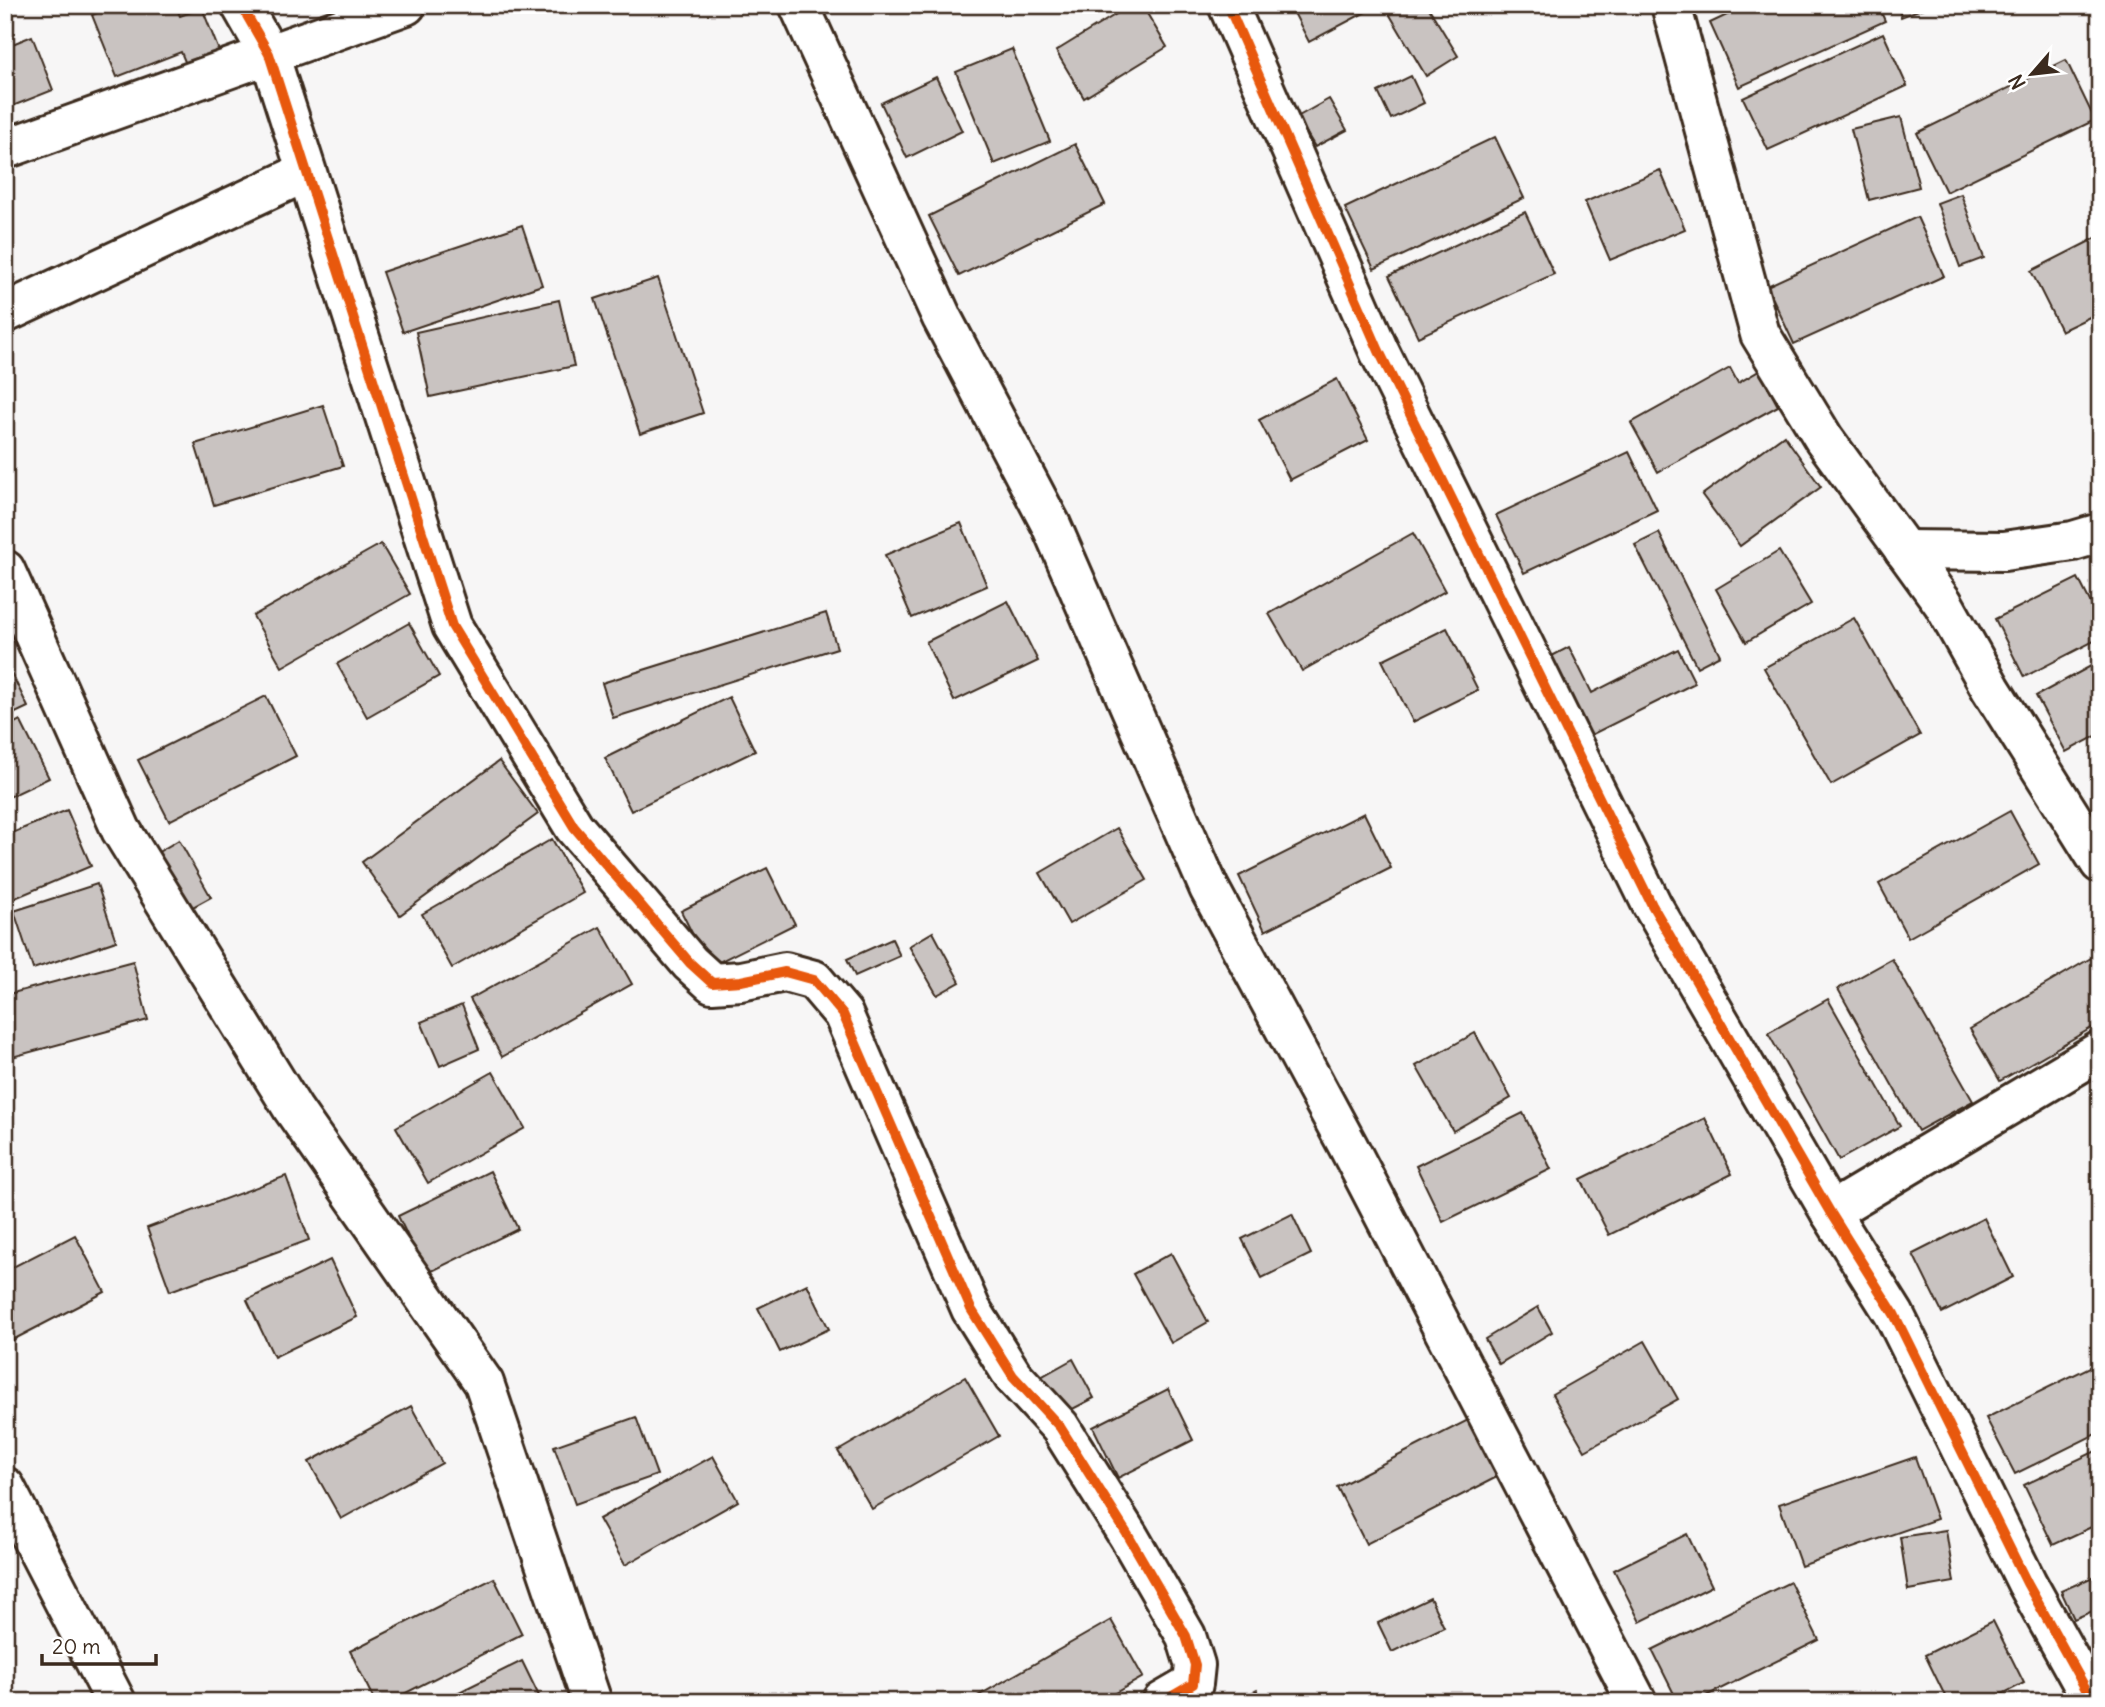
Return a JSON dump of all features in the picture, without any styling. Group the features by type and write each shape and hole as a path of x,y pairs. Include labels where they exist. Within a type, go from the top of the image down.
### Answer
{"street":[{"path":"241,5 269,54 452,626 574,827 690,962 712,983 741,981 785,972 814,980 843,1014 971,1309 1013,1376 1060,1426 1186,1636 1195,1665 1193,1684 1162,1702"},
{"path":"5,149 406,5"},
{"path":"799,5 942,318 1051,525 1209,888 1380,1207 1637,1702"},
{"path":"1228,5 1379,351 1646,893 1830,1212 1894,1314 2027,1583 2093,1702"},
{"path":"1671,5 1760,334 1824,439 1942,603 1992,690 2100,863"},
{"path":"5,313 306,172"},
{"path":"1904,550 2004,551 2073,541 2100,533"},
{"path":"5,569 121,830 293,1109 484,1383 592,1702"},
{"path":"1830,1212 2100,1051"},
{"path":"5,1487 116,1702"}],"building":[{"path":"116,5 175,5 180,16 202,8 221,56 188,69 181,52 117,77 92,15"},
{"path":"1131,5 1142,5 1167,47 1084,98 1056,51"},
{"path":"1290,5 1379,5 1309,42"},
{"path":"1384,5 1427,5 1458,56 1426,76"},
{"path":"1748,5 1878,5 1885,21 1739,87 1710,23"},
{"path":"1897,5 1931,5 1901,17"},
{"path":"1883,33 1907,86 1768,150 1743,98"},
{"path":"32,36 53,90 5,109 5,47"},
{"path":"1012,49 1050,141 994,164 956,72"},
{"path":"2066,60 2095,120 1946,192 1917,133"},
{"path":"1411,76 1424,103 1391,119 1378,92"},
{"path":"936,77 962,131 907,158 881,103"},
{"path":"1329,99 1347,130 1315,147 1297,117"},
{"path":"1901,117 1919,187 1869,200 1851,129"},
{"path":"1495,137 1524,198 1374,269 1345,208"},
{"path":"1075,144 1105,204 959,276 929,216"},
{"path":"1660,170 1685,229 1610,260 1585,202"},
{"path":"1961,194 1984,258 1960,267 1937,203"},
{"path":"1525,212 1554,274 1418,337 1389,276"},
{"path":"1917,217 1944,276 1794,344 1767,286"},
{"path":"522,225 542,285 403,332 382,272"},
{"path":"2100,236 2100,312 2061,331 2031,271"},
{"path":"658,278 703,413 640,434 595,299"},
{"path":"559,300 574,366 430,397 416,332"},
{"path":"1730,368 1738,383 1759,371 1778,406 1658,472 1631,423"},
{"path":"1337,379 1368,440 1290,480 1259,420"},
{"path":"323,405 343,466 214,505 195,444"},
{"path":"1784,435 1821,487 1740,546 1702,495"},
{"path":"1629,452 1657,510 1524,573 1496,515"},
{"path":"961,523 987,586 912,618 885,555"},
{"path":"1413,533 1445,591 1302,671 1269,614"},
{"path":"1659,533 1720,655 1697,667 1635,545"},
{"path":"381,544 410,594 282,667 253,616"},
{"path":"1779,551 1811,604 1746,642 1716,589"},
{"path":"2078,578 2100,621 2100,638 2024,677 1995,619"},
{"path":"1008,601 1038,661 954,701 926,642"},
{"path":"826,613 837,648 613,718 602,683"},
{"path":"1854,618 1920,735 1831,785 1764,668"},
{"path":"409,623 439,676 367,717 337,664"},
{"path":"1447,628 1478,690 1413,722 1382,660"},
{"path":"1569,647 1592,693 1678,649 1695,683 1585,738 1546,659"},
{"path":"5,660 28,707 5,718"},
{"path":"2100,661 2100,734 2066,752 2036,696"},
{"path":"266,696 296,756 169,821 138,760"},
{"path":"729,697 755,751 631,811 605,758"},
{"path":"20,720 49,778 5,799 5,728"},
{"path":"499,761 538,814 400,915 362,862"},
{"path":"67,810 91,866 8,901 5,896 5,836"},
{"path":"2010,811 2039,864 1908,938 1879,884"},
{"path":"1364,813 1391,868 1265,931 1239,876"},
{"path":"1117,828 1147,880 1069,924 1040,873"},
{"path":"552,839 583,893 452,968 422,914"},
{"path":"179,840 211,897 182,913 150,857"},
{"path":"767,868 795,924 709,967 681,911"},
{"path":"97,884 116,941 33,969 14,911"},
{"path":"600,927 632,984 502,1057 470,999"},
{"path":"933,932 960,982 937,995 909,946"},
{"path":"892,939 900,956 855,976 847,959"},
{"path":"2091,958 2100,973 2100,1023 2000,1081 1970,1029"},
{"path":"1892,959 1973,1101 1918,1131 1838,989"},
{"path":"133,961 148,1020 5,1059 5,995"},
{"path":"1828,999 1900,1126 1839,1160 1768,1033"},
{"path":"462,1005 479,1049 440,1066 421,1022"},
{"path":"1475,1033 1511,1098 1453,1131 1416,1066"},
{"path":"493,1072 525,1128 428,1183 396,1127"},
{"path":"1523,1113 1551,1169 1443,1222 1416,1166"},
{"path":"1705,1118 1732,1174 1609,1235 1581,1179"},
{"path":"490,1171 518,1229 426,1274 398,1216"},
{"path":"286,1176 309,1240 170,1291 147,1228"},
{"path":"1292,1214 1311,1254 1262,1278 1242,1239"},
{"path":"1984,1218 2013,1277 1942,1313 1913,1254"},
{"path":"75,1235 105,1292 5,1344 5,1271"},
{"path":"1171,1253 1208,1322 1171,1343 1133,1274"},
{"path":"330,1260 357,1317 274,1357 247,1300"},
{"path":"807,1284 829,1329 780,1352 758,1308"},
{"path":"1538,1307 1552,1332 1499,1364 1485,1339"},
{"path":"1645,1341 1678,1399 1585,1451 1552,1394"},
{"path":"1073,1359 1094,1398 1061,1415 1041,1377"},
{"path":"2100,1362 2100,1432 2015,1474 1986,1418"},
{"path":"965,1377 999,1436 872,1509 838,1451"},
{"path":"1168,1389 1193,1440 1118,1478 1093,1427"},
{"path":"411,1406 442,1463 341,1519 309,1462"},
{"path":"636,1417 657,1475 575,1504 554,1446"},
{"path":"1468,1420 1497,1477 1366,1544 1337,1487"},
{"path":"2100,1449 2100,1523 2053,1545 2024,1485"},
{"path":"713,1456 738,1501 625,1565 599,1519"},
{"path":"1915,1457 1937,1519 1801,1566 1779,1504"},
{"path":"1946,1530 1954,1582 1908,1590 1900,1537"},
{"path":"1687,1534 1712,1586 1640,1622 1614,1570"},
{"path":"2095,1576 2100,1587 2100,1608 2074,1619 2061,1591"},
{"path":"494,1578 522,1634 388,1702 375,1702 350,1651"},
{"path":"1790,1582 1819,1640 1694,1702 1678,1702 1652,1650"},
{"path":"1430,1598 1444,1627 1392,1652 1378,1623"},
{"path":"1111,1620 1143,1677 1099,1702 981,1702 978,1696"},
{"path":"1993,1621 2024,1683 1987,1702 1948,1702 1925,1655"},
{"path":"522,1661 542,1702 439,1702"},
{"path":"1257,1690 1264,1702 1234,1702"},
{"path":"1580,1694 1585,1702 1567,1702"},
{"path":"236,1695 238,1702 209,1702"}],"cycle path":[{"path":"241,5 269,54 452,626 574,827 690,963 712,983 741,981 785,972 814,980 843,1014 971,1309 1013,1376 1060,1427 1129,1537 1186,1636 1195,1665 1193,1684 1162,1702"},
{"path":"1228,5 1379,351 1652,905 1830,1212 1894,1314 2027,1583 2093,1702"}]}
